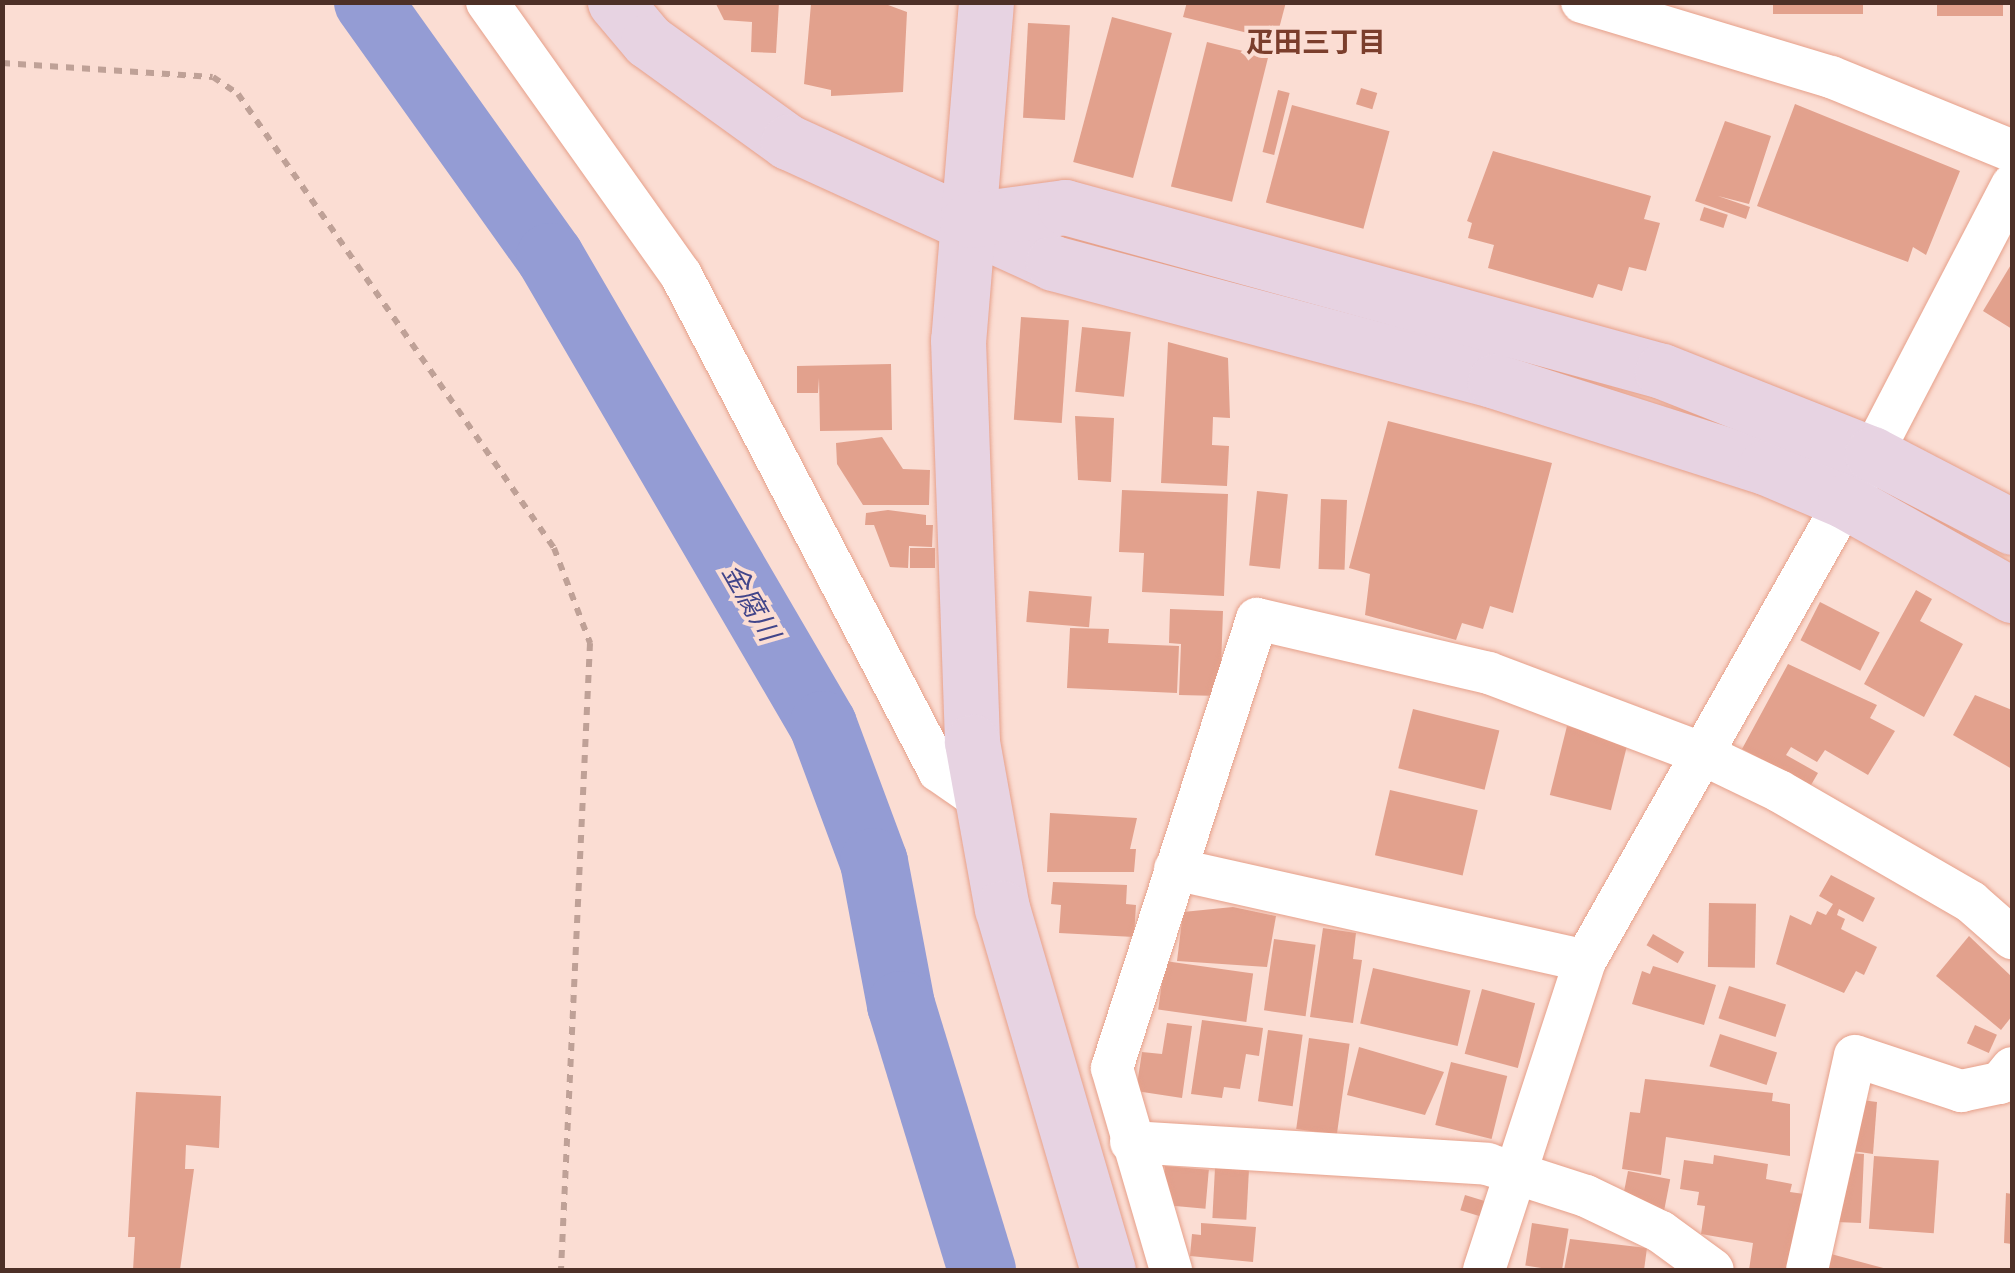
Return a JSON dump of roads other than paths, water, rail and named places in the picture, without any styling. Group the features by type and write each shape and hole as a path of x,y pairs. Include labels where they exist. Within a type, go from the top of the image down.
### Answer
{"street":[{"path":"487,2 681,274 939,771 978,798"},
{"path":"615,2 648,41 788,142 969,220 1053,264 1636,423 1844,501 2012,595"},
{"path":"986,2 958,398 961,572 978,798 1002,908 1108,1270"},
{"path":"1582,2 1712,20 1831,77 2012,151"},
{"path":"1484,1270 1585,961 1698,752 1872,454 2012,186"},
{"path":"969,220 1065,207 1662,371 1872,454 2012,527"},
{"path":"1171,1270 1112,1068 1257,619 1489,673 1698,752 1780,790 1970,902 2012,938"},
{"path":"1175,868 1585,961"},
{"path":"1807,1270 1856,1056 1961,1091 2000,1083 2012,1068"},
{"path":"1131,1142 1487,1164 1586,1196 1661,1232 1713,1270"}],"waterway":[{"name":"金腐川","path":"368,2 550,257 823,725 874,862 901,1005 982,1270"}],"district":[{"name":"疋田三丁目","path":"1316,42"}]}
